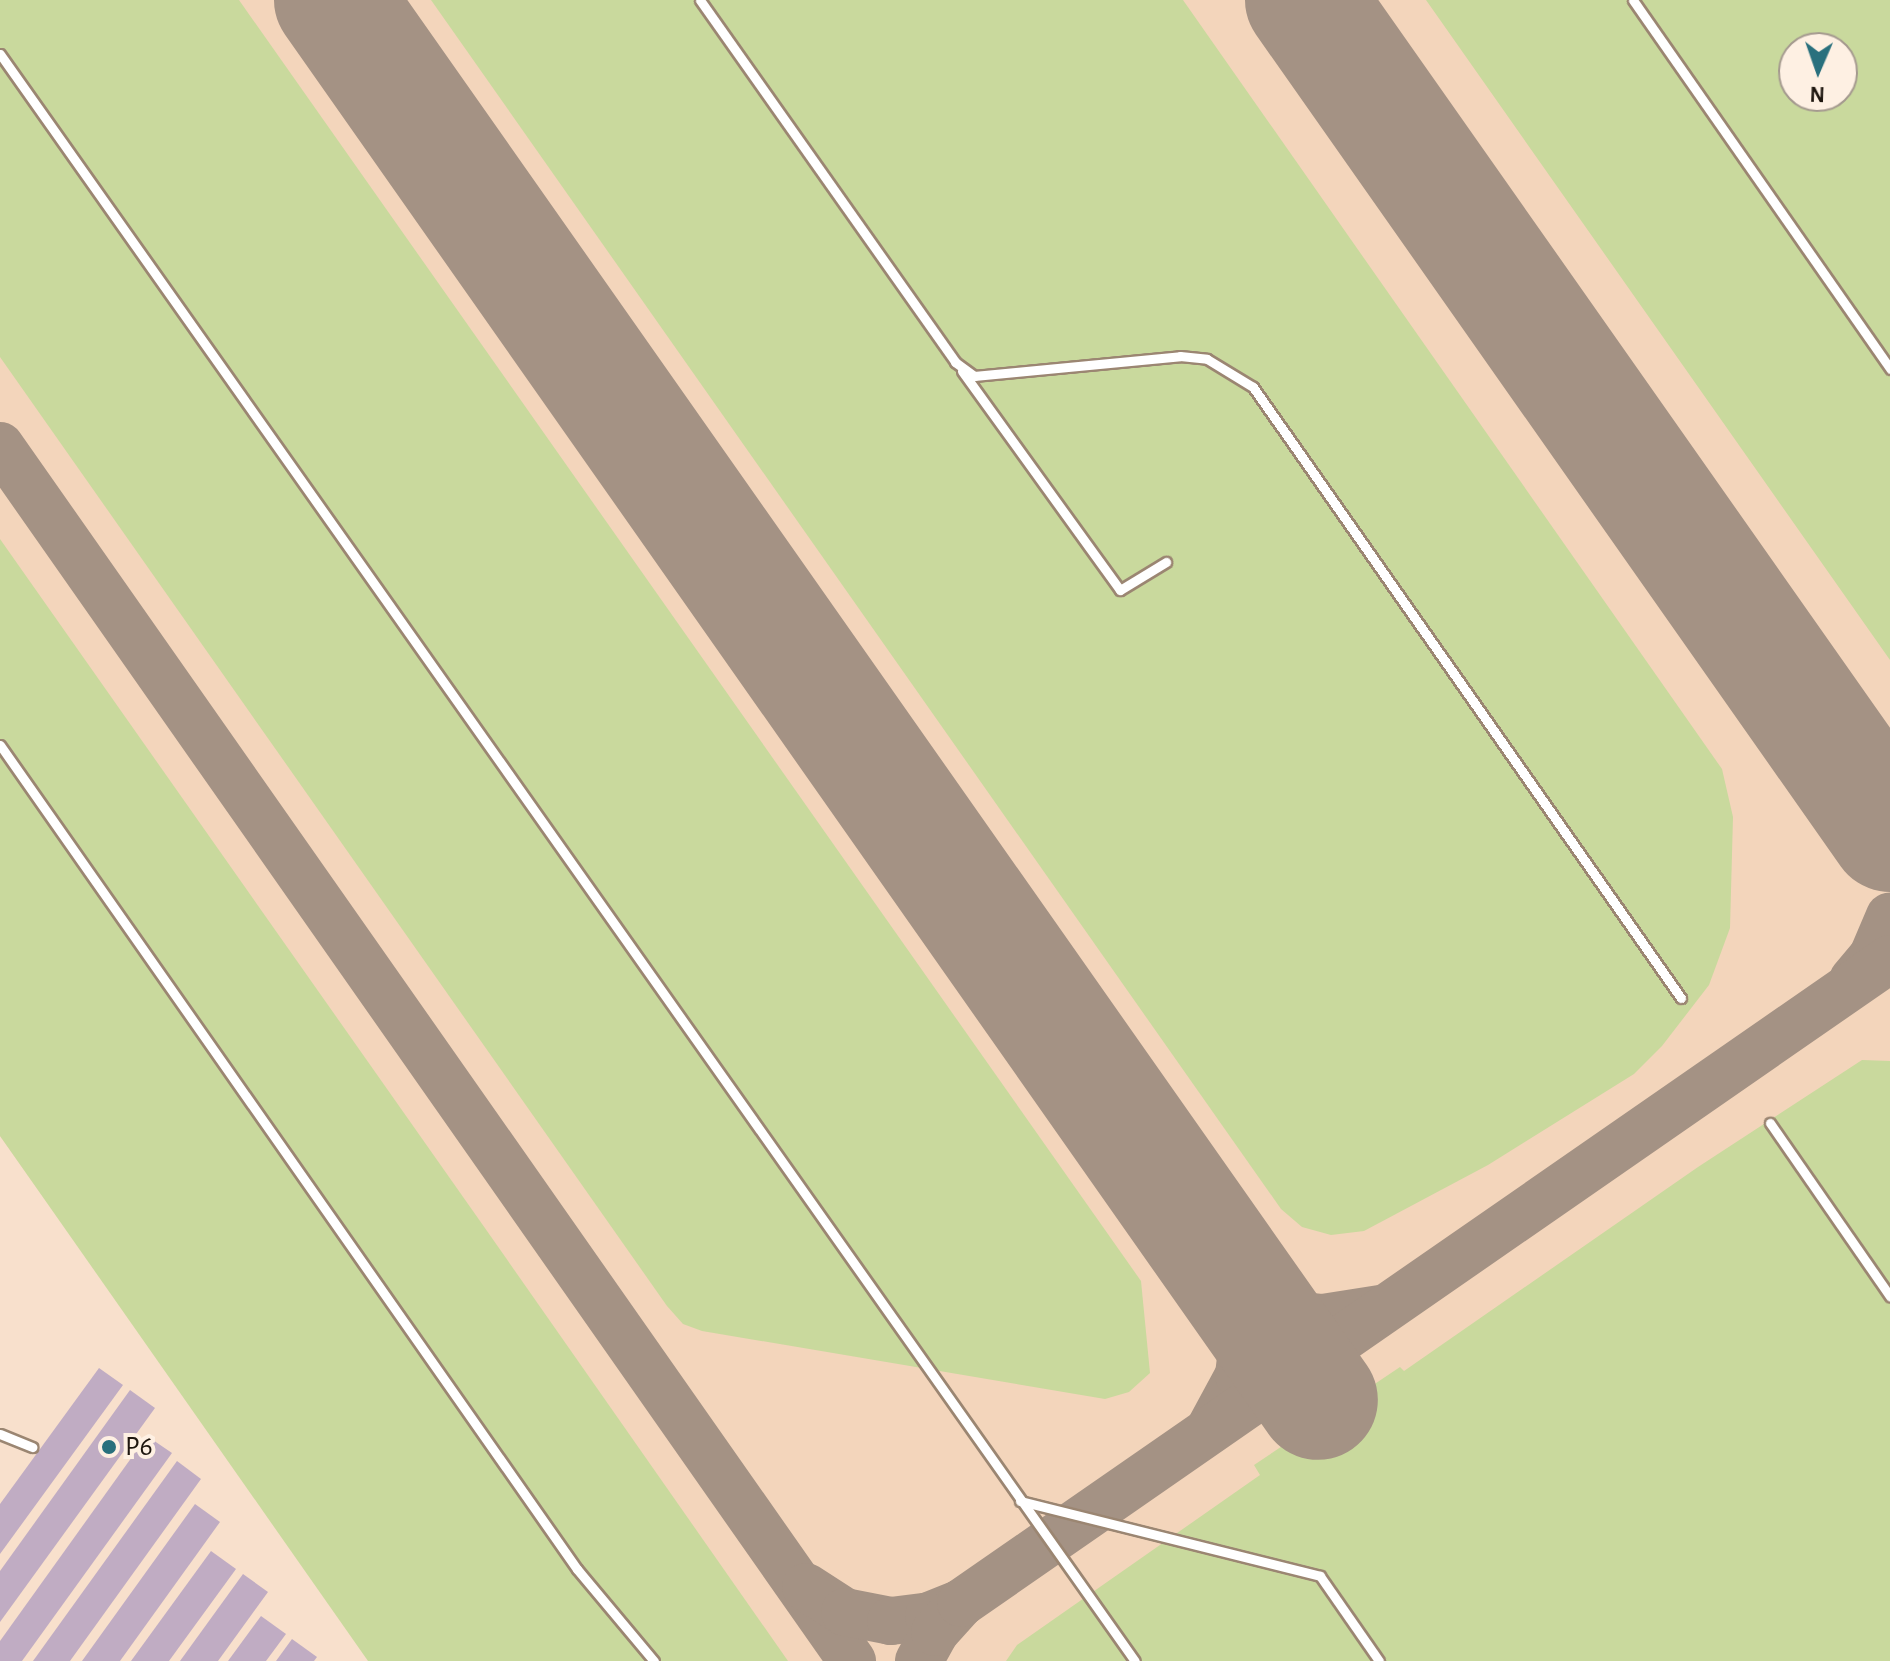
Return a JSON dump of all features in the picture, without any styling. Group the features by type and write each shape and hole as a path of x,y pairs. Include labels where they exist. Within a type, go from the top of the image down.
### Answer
{"lane":[{"path":"700,0 1120,590 1166,562"},
{"path":"1633,0 1890,369"},
{"path":"0,54 1135,1661"},
{"path":"955,362 974,376 997,378 1180,356 1207,359 1253,387 1681,998"},
{"path":"0,745 577,1569 654,1661"},
{"path":"1770,1123 1890,1296"},
{"path":"0,1434 33,1447"},
{"path":"1020,1501 1320,1576 1379,1661"}],"shaded area":[{"path":"0,0 1890,0 1890,1661 623,1661 69,1233 0,1136"}],"green space":[{"path":"0,0 239,0 1141,1281 1150,1373 1129,1392 1105,1399 702,1331 683,1324 667,1306 0,357"},
{"path":"431,0 1183,0 1722,769 1733,817 1730,928 1709,985 1662,1046 1634,1074 1488,1165 1364,1231 1331,1235 1302,1227 1281,1209"},
{"path":"1426,0 1890,0 1890,660"},
{"path":"0,539 788,1661 368,1661 0,1136"},
{"path":"1862,1060 1890,1061 1890,1661 1006,1661 1017,1645 1260,1475 1254,1465 1400,1367 1404,1371 1698,1167"}],"building":[{"path":"99,1368 123,1385 0,1554 0,1504"},
{"path":"130,1390 155,1408 0,1622 0,1571"},
{"path":"147,1436 172,1453 22,1661 0,1661 0,1641"},
{"path":"177,1461 201,1479 70,1661 33,1661"},
{"path":"195,1504 220,1522 120,1661 82,1661"},
{"path":"211,1551 236,1569 169,1661 131,1661"},
{"path":"243,1574 268,1592 218,1661 180,1661"},
{"path":"261,1616 286,1634 266,1661 228,1661"},
{"path":"292,1639 317,1657 314,1661 276,1661"}],"taxiway":[{"path":"0,446 852,1661"},
{"path":"1854,781 1890,805"},
{"path":"1853,980 1873,956 1890,916"},
{"path":"919,1661 935,1632 961,1603 1890,959"},
{"path":"1248,1300 1284,1314 1323,1318 1380,1309"},
{"path":"1211,1427 1239,1375 1248,1300"},
{"path":"806,1587 845,1612 891,1621 929,1616 961,1603"}],"runway":[{"path":"334,0 1318,1400"},
{"path":"1305,0 1890,832"}],"place":[{"name":"P6","path":"109,1447"}]}
